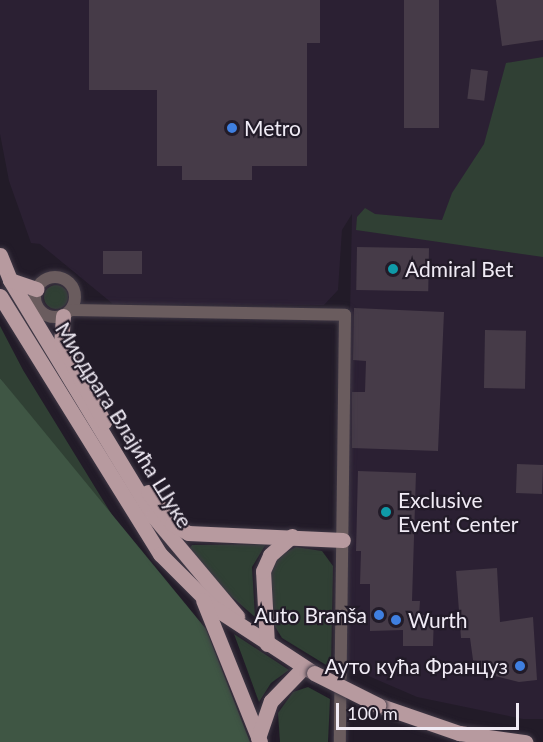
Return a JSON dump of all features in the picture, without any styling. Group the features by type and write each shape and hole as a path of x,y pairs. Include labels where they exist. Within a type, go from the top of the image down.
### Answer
{"main road":[{"name":"Миодрага Влајића Шуке","path":"0,255 10,280 120,464 166,534 252,634"},
{"path":"10,280 36,289"},
{"name":"Миодрага Влајића Шуке","path":"2,299 147,536 202,598 252,634 309,670 378,705 459,733 525,742"},
{"path":"68,313 61,342 103,417 109,445"},
{"path":"120,464 184,532 343,540"},
{"path":"267,644 263,571 270,555 292,536"},
{"path":"202,598 259,740"},
{"path":"259,740 271,701 309,670"}],"street":[{"path":"68,313 74,290 66,280 52,277 36,289 35,303 43,314 345,315 340,742"}],"shaded area":[{"path":"0,0 543,0 543,719 523,719 417,697 343,665 352,214 342,230 338,290 324,305 113,304 40,244 31,243 9,181 0,134"}],"green space":[{"path":"543,57 543,257 356,230 357,217 365,208 375,214 442,220 452,193 484,144 506,63"},
{"path":"56,285 65,288 68,297 65,306 56,309 47,306 44,297 47,288"},
{"path":"0,326 23,370 125,536 0,378"},
{"path":"0,378 206,629 250,742 0,742"},
{"path":"266,544 252,567 255,617 217,584 189,549 192,545"},
{"path":"296,547 322,551 333,566 331,668 282,638 274,625 269,577 277,557"},
{"path":"234,634 289,670 271,683 259,702"},
{"path":"308,687 330,699 328,742 280,742 278,713 293,692"}],"building":[{"name":"Metro","path":"89,0 320,0 320,43 307,43 307,166 252,166 252,180 182,180 182,166 157,166 157,90 89,90"},
{"path":"404,0 439,0 439,128 404,128"},
{"path":"496,0 543,0 543,40 502,46"},
{"path":"471,69 488,71 484,101 467,99"},
{"name":"Admiral Bet","path":"357,247 429,248 428,291 356,290"},
{"path":"103,251 142,251 142,274 103,274"},
{"path":"354,308 444,312 438,451 352,448 352,392 365,392 366,361 353,360"},
{"path":"485,330 526,331 525,389 484,388"},
{"path":"517,464 543,465 542,494 516,493"},
{"name":"Exclusive Event Center","path":"358,471 416,473 412,601 420,601 419,615 434,615 433,646 403,646 403,630 370,631 370,584 360,584 361,551 356,551"},
{"path":"497,568 500,622 533,617 537,680 519,682 487,674 473,660 470,638 461,638 456,571"}],"place":[{"name":"Metro","path":"232,128"},
{"name":"Admiral Bet","path":"393,269"},
{"name":"Exclusive Event Center","path":"386,512"},
{"name":"Auto Branša","path":"379,615"},
{"name":"Wurth","path":"396,620"},
{"name":"Ауто кућа Француз","path":"520,666"}]}
